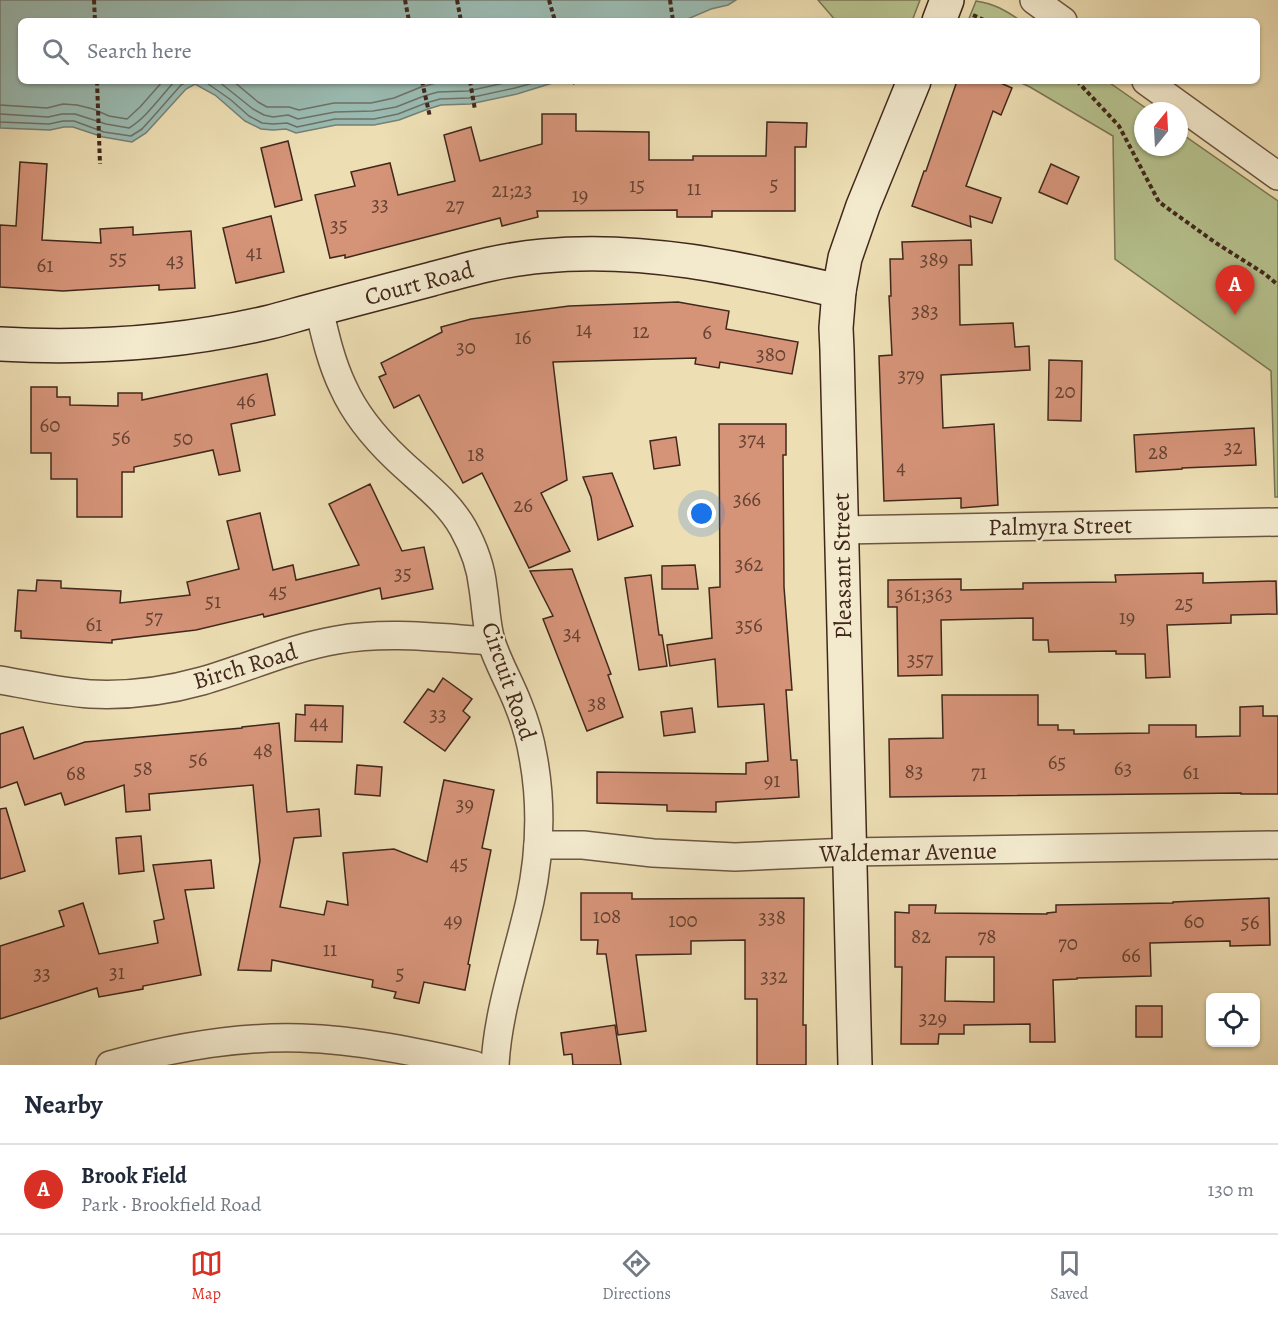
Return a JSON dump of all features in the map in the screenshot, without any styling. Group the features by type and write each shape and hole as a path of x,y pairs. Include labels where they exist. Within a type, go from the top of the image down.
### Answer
{"main road":[{"path":"944,18 960,8"},
{"name":"Pleasant Street","path":"855,1065 836,328 845,258 913,84"},
{"name":"Court Road","path":"0,344 98,346 227,331 480,267 520,259 570,254 629,255 690,261 839,291"}],"street":[{"path":"1034,0 1059,18"},
{"path":"1150,84 1278,176"},
{"name":"Circuit Road","path":"319,309 337,374 353,405 385,447 444,502 468,537 481,573 491,641 519,705 531,744 538,803 538,845 533,884 502,1018 495,1065"},
{"name":"Palmyra Street","path":"841,530 1278,522"},
{"name":"Birch Road","path":"0,680 68,692 131,694 202,681 283,653 340,639 398,636 491,641"},
{"name":"Waldemar Avenue","path":"538,845 583,845 653,853 735,857 850,852 1278,845"},
{"path":"110,1065 203,1045 275,1038 369,1044 474,1065"}],"path":[{"path":"94,0 95,18"},
{"path":"405,0 408,18"},
{"path":"457,0 460,18"},
{"path":"549,0 554,18"},
{"path":"670,0 673,18"},
{"path":"960,8 980,18"},
{"path":"97,84 100,164"},
{"path":"423,84 430,117"},
{"path":"471,84 475,110"},
{"path":"1080,84 1119,126 1159,202 1278,285"}],"green space":[{"path":"818,0 920,0 913,18 833,18"},
{"path":"976,1 1000,8 1016,18 969,18"},
{"path":"1024,84 1111,84 1137,102 1134,102 1134,156 1188,156 1188,138 1278,201 1278,497 1275,497 1271,371 1115,259 1113,136"}],"water":[{"path":"0,0 736,0 690,18 18,18 18,84 195,84 186,89 146,133 132,142 103,137 73,127 50,130 0,128"},
{"path":"195,84 549,84 470,104 441,105 399,120 374,125 336,125 296,133 286,129 261,129 245,121 215,95"}],"building":[{"path":"956,84 1003,84 1012,88 1001,115 993,111 966,186 1001,198 992,223 970,216 971,227 912,206 924,171 926,171"},
{"path":"542,114 576,114 576,131 649,132 649,160 693,160 693,156 766,156 767,122 807,123 806,147 795,147 795,211 712,211 712,217 677,217 677,210 537,211 538,217 502,226 500,218 345,258 345,255 330,258 315,195 355,186 351,172 390,163 398,195 455,181 444,135 471,127 480,161 542,144"},
{"path":"288,141 302,200 275,207 261,148"},
{"path":"20,162 47,164 42,240 101,243 100,229 133,227 133,235 191,231 195,288 159,290 159,285 63,291 0,287 0,225 16,226"},
{"path":"1051,164 1079,177 1067,204 1039,192"},
{"path":"271,216 284,272 236,283 223,228"},
{"path":"971,240 972,265 959,265 960,325 1013,323 1015,347 1029,346 1030,370 941,375 943,428 994,424 998,505 961,508 961,498 884,501 879,356 892,355 890,259 903,259 902,242"},
{"path":"678,302 729,311 726,329 798,342 792,374 720,362 719,368 695,364 696,358 553,362 567,480 541,493 570,551 529,568 482,473 463,483 419,395 394,408 379,377 386,374 381,363 442,332 441,327 471,319 569,306"},
{"path":"1049,360 1082,361 1081,421 1048,420"},
{"path":"267,374 275,415 231,424 240,471 219,475 213,450 134,467 134,472 122,472 122,517 77,517 77,479 51,479 51,453 31,453 31,387 57,387 57,397 70,397 70,405 118,406 118,393 142,393 142,400"},
{"path":"719,424 786,424 786,455 783,455 784,587 792,690 786,690 791,760 797,760 799,797 716,802 716,812 667,811 667,805 597,803 597,772 746,774 746,763 768,761 764,704 718,707 715,659 670,666 667,645 712,638 709,588 720,587"},
{"path":"1254,428 1256,465 1136,472 1134,435"},
{"path":"676,437 680,465 654,469 650,441"},
{"path":"612,473 633,526 598,540 591,497 583,477"},
{"path":"370,484 402,551 424,547 433,589 382,599 380,588 264,617 263,614 196,630 112,640 112,643 21,638 21,631 15,631 18,590 36,591 37,580 61,581 61,588 121,591 120,603 190,595 187,582 239,569 227,521 260,513 273,570 293,565 296,580 359,565 329,504"},
{"path":"695,565 698,589 662,589 662,566"},
{"path":"572,569 611,674 608,675 623,717 587,731 543,619 553,616 530,571"},
{"path":"1203,573 1203,583 1276,581 1277,614 1231,615 1231,623 1167,625 1170,677 1146,678 1145,654 1116,654 1116,651 1049,652 1048,640 1033,640 1033,618 941,620 942,675 898,676 897,607 888,607 888,580 961,579 961,590 1023,589 1023,583 1116,582 1115,575"},
{"path":"651,575 659,635 662,635 667,666 639,670 625,578"},
{"path":"443,678 472,699 463,711 470,717 445,751 404,722 428,689 434,692"},
{"path":"942,695 1038,695 1038,725 1058,725 1058,730 1074,730 1074,734 1149,733 1149,725 1196,725 1196,737 1240,736 1240,707 1263,706 1263,716 1278,716 1278,794 890,797 889,739 943,738"},
{"path":"305,705 343,706 342,742 295,741 296,714 305,715"},
{"path":"692,708 695,732 664,736 661,712"},
{"path":"279,723 287,812 319,809 321,836 294,838 280,907 324,915 327,901 348,905 343,853 394,849 427,862 444,780 494,790 482,848 491,850 465,990 424,982 419,1003 394,998 396,992 372,987 373,980 272,960 271,971 238,970 260,861 253,785 149,794 150,810 126,812 124,785 65,805 61,793 25,805 17,782 0,788 0,734 23,727 34,759 85,742"},
{"path":"357,765 382,767 380,796 355,794"},
{"path":"6,808 25,871 0,879 0,809"},
{"path":"141,836 144,871 119,874 116,838"},
{"path":"211,860 214,888 185,890 201,975 99,997 97,988 0,1019 0,946 64,926 59,911 83,903 99,954 158,943 154,921 164,919 153,865"},
{"path":"581,893 632,893 632,899 804,898 803,1025 806,1025 806,1065 757,1065 757,999 745,999 745,940 691,941 691,954 636,955 646,1031 618,1035 606,954 597,954 598,940 581,940"},
{"path":"1269,898 1270,945 1230,946 1230,941 1150,943 1151,976 1053,980 1055,1042 1030,1042 1030,1024 964,1025 964,1034 939,1034 938,1044 901,1044 902,967 895,967 895,912 909,913 909,905 936,905 935,913 1047,914 1056,912 1056,905","holes":["946,957 994,957 994,1002 945,1001"]},
{"path":"1136,1006 1162,1006 1162,1037 1136,1037"},
{"path":"615,1025 621,1065 573,1065 572,1054 564,1055 561,1033"}],"place":[{"name":"Brook Field","path":"1235,315"}]}
